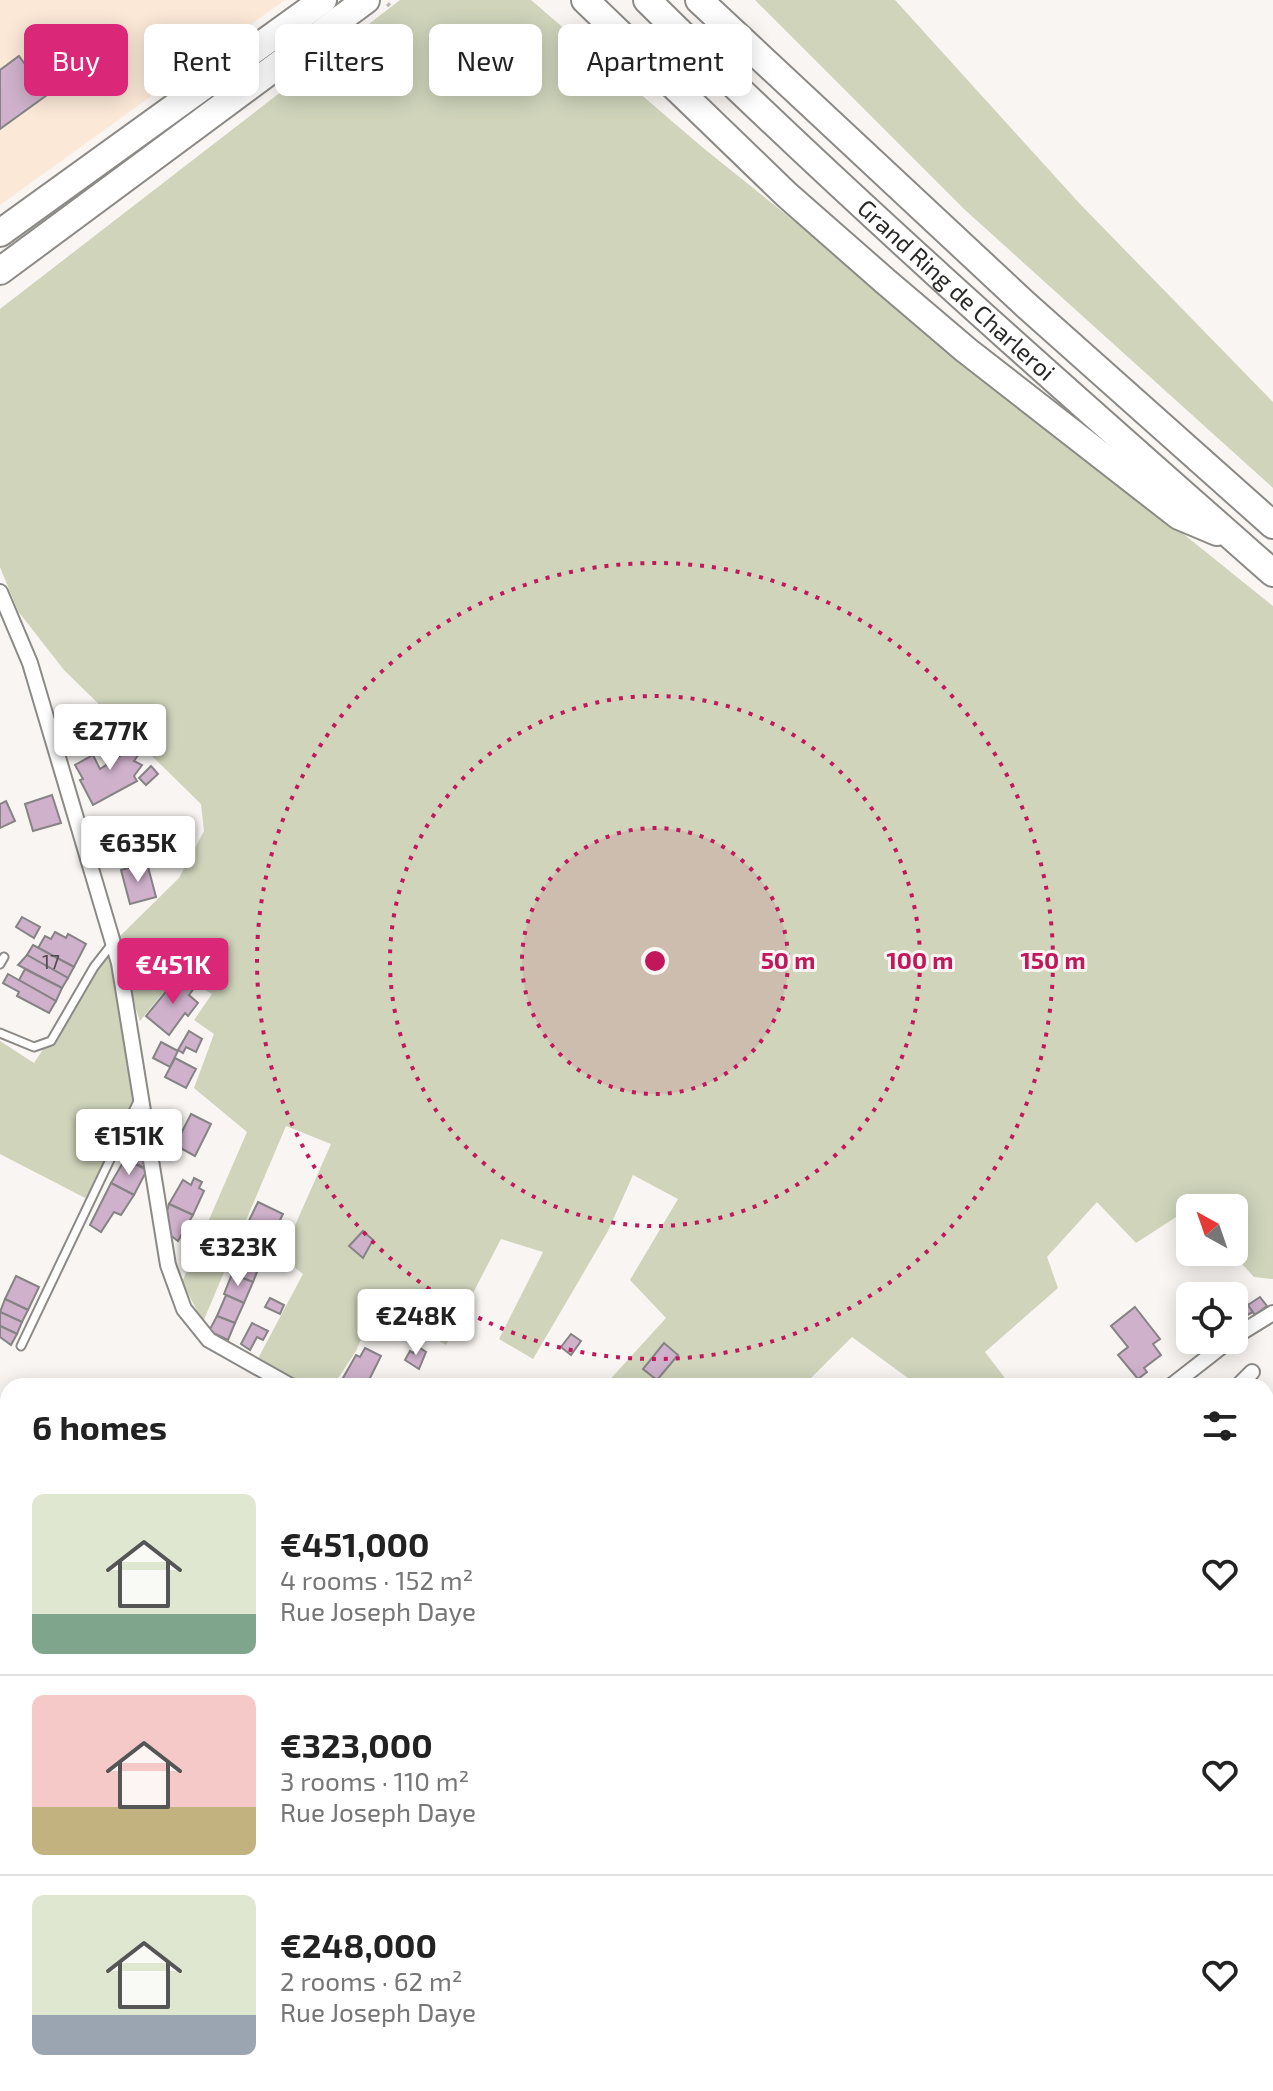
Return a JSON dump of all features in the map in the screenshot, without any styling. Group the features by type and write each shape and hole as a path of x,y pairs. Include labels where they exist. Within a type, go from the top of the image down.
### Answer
{"highway":[{"path":"0,233 323,0"},
{"path":"0,271 366,0"},
{"path":"585,0 787,195 966,350 1179,516 1235,539"},
{"name":"Grand Ring de Charleroi","path":"647,0 781,129 1273,573"},
{"name":"Grand Ring de Charleroi","path":"699,0 1026,305 1273,525"}],"street":[{"path":"0,592 30,663 119,963 168,1265 184,1309 209,1340 277,1378"},
{"path":"1248,1329 1273,1313"},
{"path":"1181,1378 1213,1354"},
{"path":"1246,1378 1252,1372"}],"lane":[{"path":"0,1033 34,1047 51,1041 94,967 113,943"},
{"path":"21,1346 141,1095"}],"shaded area":[{"path":"0,0 285,0 252,24 144,24 144,96 152,96 0,205"}],"green space":[{"path":"400,0 531,0 559,24 558,96 643,96 1273,606 1273,1279 1254,1277 1244,1266 1248,1266 1248,1194 1176,1194 1176,1217 1136,1243 1097,1202 1047,1257 1058,1288 985,1352 1005,1378 908,1378 852,1337 811,1378 611,1378 666,1318 630,1280 678,1199 633,1175 608,1231 533,1359 499,1339 543,1252 501,1239 446,1345 376,1304 356,1351 338,1378 276,1378 254,1366 303,1274 281,1257 331,1144 286,1126 203,1322 182,1282 247,1132 194,1088 214,1034 194,1020 212,994 178,974 140,1021 116,951 141,1095 91,1201 0,1154 0,1041 34,1063 113,943 179,878 204,831 201,804 64,670 18,611 0,567 0,309 276,96 413,96 413,24 369,24"},
{"path":"755,0 895,0 1080,204 1273,402 1273,488 964,209"}],"building":[{"path":"19,56 24,63 24,96 46,96 0,129 0,70"},
{"path":"119,730 141,751 134,761 142,765 134,776 137,781 93,805 75,765 93,755 100,769 120,756 126,747 114,734"},
{"path":"151,766 158,774 146,785 139,778"},
{"path":"52,795 61,823 33,831 25,804"},
{"path":"6,801 15,821 0,828 0,804"},
{"path":"147,863 156,897 130,904 121,870"},
{"path":"22,917 40,927 34,938 16,927"},
{"path":"55,932 66,938 68,934 86,944 74,967 38,948 45,936 51,939"},
{"path":"33,945 74,967 68,978 27,955"},
{"path":"27,955 68,978 62,988 18,965"},
{"path":"25,969 62,988 56,1001 19,980"},
{"path":"8,974 56,1001 49,1013 17,996 19,992 3,983"},
{"path":"177,978 182,981 185,978 195,987 189,995 198,1003 188,1016 185,1013 169,1035 146,1016"},
{"path":"189,1031 202,1039 196,1052 186,1047 183,1053 178,1050"},
{"path":"161,1042 178,1051 170,1067 153,1058"},
{"path":"175,1058 196,1069 186,1088 165,1077"},
{"path":"191,1114 211,1124 195,1156 175,1145"},
{"path":"131,1140 147,1149 146,1169 121,1156"},
{"path":"125,1159 147,1170 134,1195 111,1183"},
{"path":"194,1178 202,1182 199,1188 204,1191 193,1215 169,1204 183,1180 191,1185"},
{"path":"111,1183 134,1195 121,1215 114,1212 101,1232 90,1225"},
{"path":"258,1202 283,1214 260,1261 240,1253 248,1236 243,1233"},
{"path":"169,1204 193,1215 178,1241 170,1235"},
{"path":"363,1231 373,1240 363,1258 349,1246"},
{"path":"240,1253 261,1262 253,1282 232,1274"},
{"path":"232,1274 253,1282 244,1303 224,1294"},
{"path":"16,1276 39,1287 28,1310 5,1299"},
{"path":"226,1295 244,1303 235,1323 217,1316"},
{"path":"1260,1297 1267,1306 1255,1315 1248,1305"},
{"path":"270,1298 284,1305 280,1314 265,1307"},
{"path":"5,1299 28,1310 22,1322 0,1312"},
{"path":"1135,1307 1160,1339 1153,1344 1161,1355 1144,1368 1147,1372 1139,1378 1118,1355 1128,1347 1111,1326"},
{"path":"0,1312 22,1322 17,1334 0,1326"},
{"path":"217,1316 235,1323 228,1340 209,1331"},
{"path":"252,1323 268,1331 263,1340 257,1337 250,1350 241,1344"},
{"path":"0,1326 17,1334 11,1345 0,1337"},
{"path":"571,1334 581,1341 571,1355 561,1347"},
{"path":"664,1343 678,1355 659,1378 643,1369"},
{"path":"417,1346 426,1352 419,1369 405,1360"},
{"path":"365,1348 381,1356 370,1378 343,1378 356,1355 360,1357"}]}
